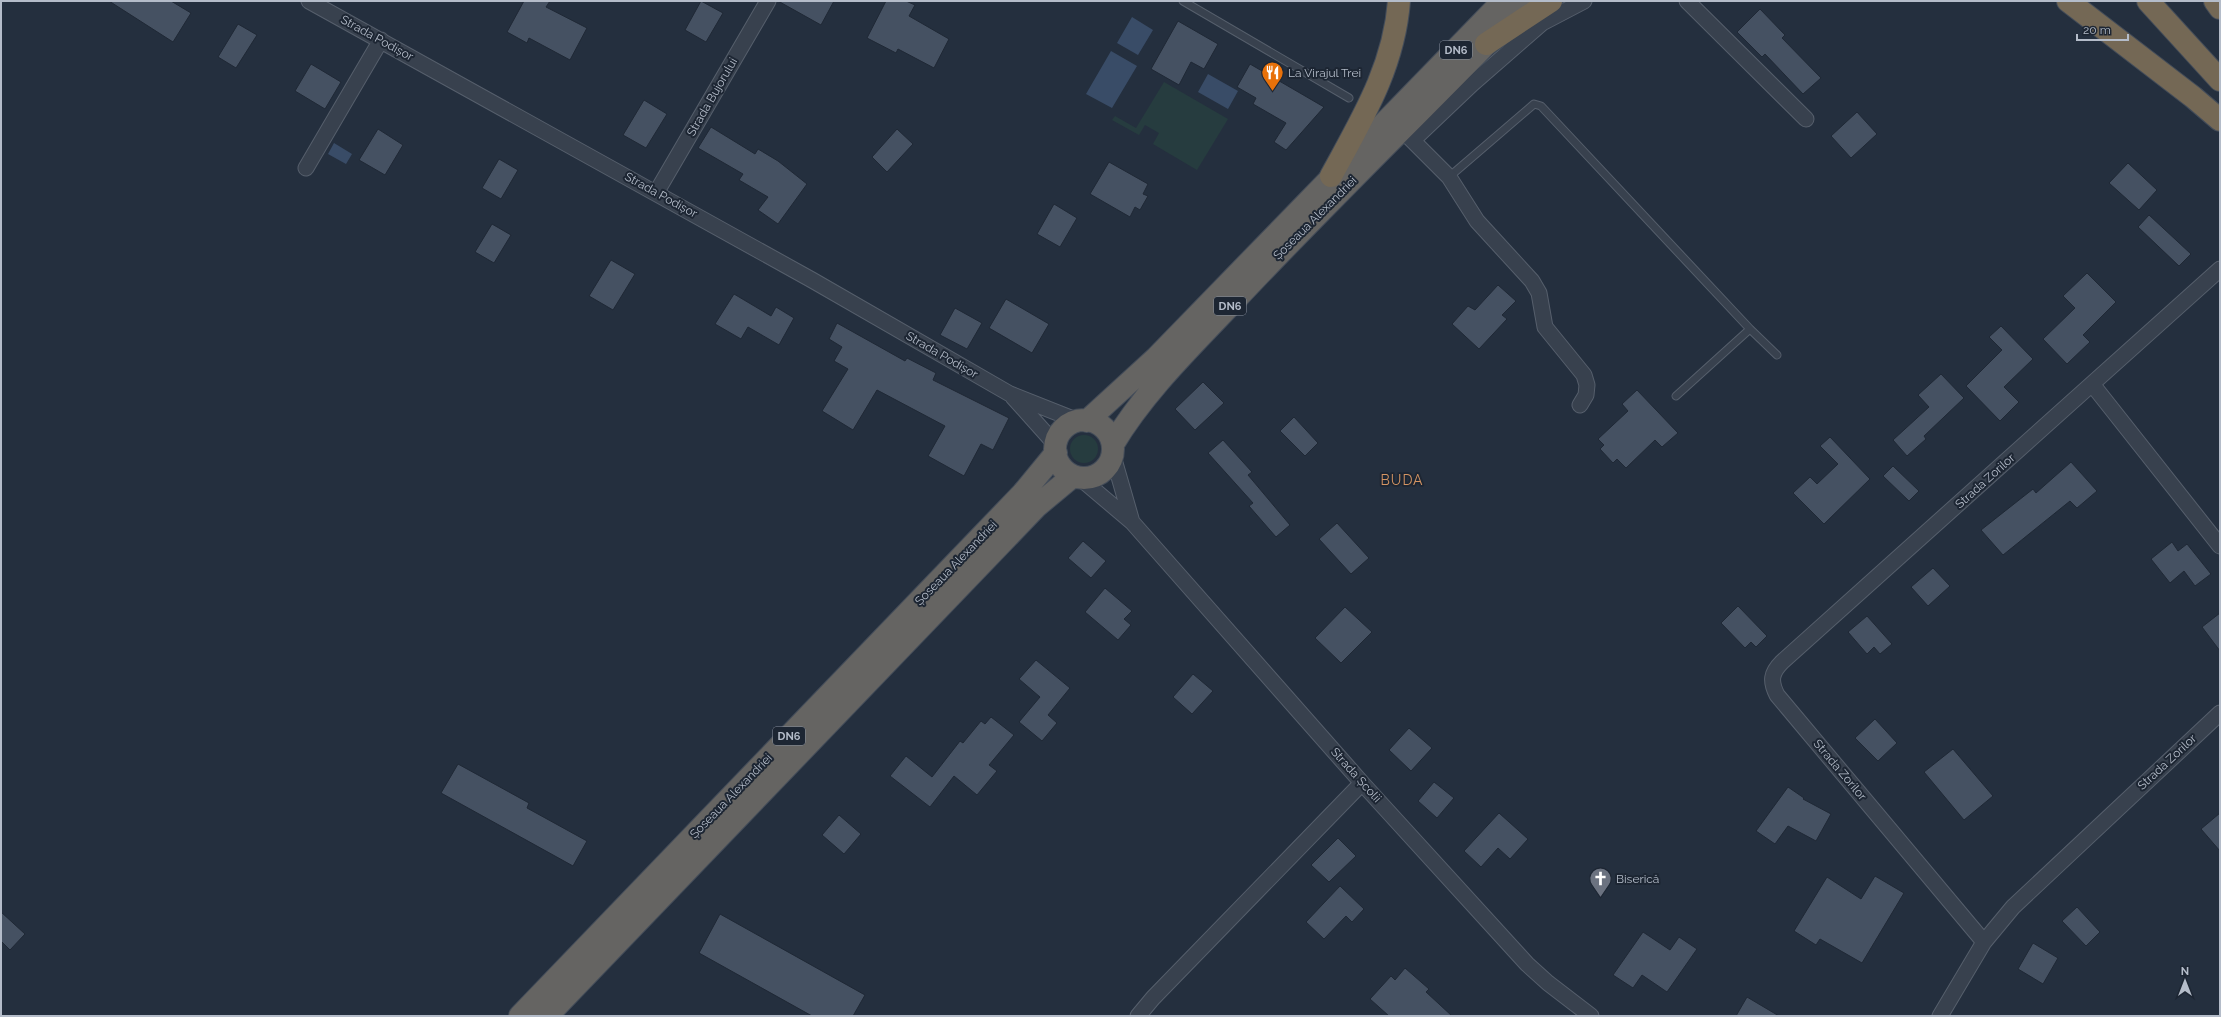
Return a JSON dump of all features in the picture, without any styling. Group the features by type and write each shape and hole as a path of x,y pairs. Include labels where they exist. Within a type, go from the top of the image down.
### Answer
{"highway":[{"path":"1331,176 1383,76 1392,50 1399,1"},
{"name":"Șoseaua Alexandriei","path":"520,1016 1024,493 1056,449 1064,429 1083,421 1157,357 1331,176 1393,116 1503,1"},
{"name":"Șoseaua Alexandriei","path":"547,1016 1037,506 1076,477 1091,478 1101,473 1108,466 1113,450 1137,409 1170,370 1271,262 1407,135 1486,44 1528,1"},
{"path":"1486,44 1551,1"},
{"path":"2068,1 2220,120"},
{"path":"2148,1 2220,80"},
{"path":"2216,1 2220,8"},
{"path":"1083,421 1104,428 1109,434 1113,450"},
{"path":"1056,449 1061,466 1076,477"}],"street":[{"name":"Strada Podișor","path":"310,1 656,193 1010,394 1083,421"},
{"name":"Strada Bujorului","path":"656,193 768,1"},
{"path":"1580,405 1586,395 1587,385 1584,375 1545,327 1539,293 1532,281 1477,221 1449,177 1407,135 1472,84 1542,23 1584,1"},
{"path":"1687,1 1806,119"},
{"path":"306,168 381,40"},
{"name":"Strada Zorilor","path":"2220,269 1782,662 1772,677 1772,685 1777,695 1984,942 2013,907 2220,713"},
{"path":"2092,384 2220,546"},
{"name":"Strada Podișor","path":"1010,394 1056,449"},
{"name":"Strada Școlii","path":"1113,450 1132,522"},
{"name":"Strada Școlii","path":"1076,477 1132,522 1362,783 1527,964 1548,983 1591,1016"},
{"path":"1139,1016 1152,998 1362,783"},
{"path":"1940,1016 1984,942"}],"lane":[{"path":"1183,1 1349,98"},
{"path":"1449,177 1534,104 1538,104 1776,355"},
{"path":"1676,396 1750,329"}],"green space":[{"path":"1164,82 1228,119 1197,170 1153,144 1159,133 1145,125 1139,135 1112,120 1115,116 1136,128"},
{"path":"1084,435 1094,439 1098,449 1094,459 1084,463 1074,459 1070,449 1074,439"}],"water":[{"path":"1132,17 1153,30 1138,55 1117,43"},
{"path":"1111,51 1137,66 1112,108 1086,94"},
{"path":"1208,74 1238,91 1228,109 1198,92"},
{"path":"334,143 352,154 346,164 328,154"}],"building":[{"path":"109,1 171,1 191,13 173,42"},
{"path":"524,1 550,1 546,7 587,28 570,60 529,38 527,43 507,32"},
{"path":"701,1 723,13 706,42 685,30"},
{"path":"778,1 834,1 821,25"},
{"path":"886,1 906,1 915,5 909,16 949,39 934,68 898,49 896,53 867,38"},
{"path":"1760,9 1785,35 1782,38 1821,78 1803,94 1765,54 1762,57 1737,32"},
{"path":"1178,21 1218,44 1204,69 1191,62 1179,85 1151,69"},
{"path":"238,24 257,35 236,68 218,57"},
{"path":"311,64 341,82 325,109 295,91"},
{"name":"La Virajul Trei","path":"1250,64 1324,107 1286,150 1274,142 1286,123 1253,104 1256,98 1237,87"},
{"path":"644,100 667,114 646,148 623,135"},
{"path":"1857,112 1877,134 1851,158 1831,136"},
{"path":"711,127 755,154 758,149 778,161 807,184 778,224 758,210 768,197 739,180 743,174 698,148"},
{"path":"378,129 403,145 385,175 359,160"},
{"path":"897,129 913,144 887,172 872,157"},
{"path":"499,159 518,170 501,199 482,188"},
{"path":"1109,162 1148,184 1143,194 1148,196 1140,210 1135,207 1130,217 1090,194"},
{"path":"2128,163 2157,190 2139,210 2109,183"},
{"path":"1054,204 1077,218 1060,247 1037,234"},
{"path":"2149,215 2191,254 2179,266 2138,227"},
{"path":"492,224 511,235 494,263 475,252"},
{"path":"611,260 635,274 613,310 589,296"},
{"path":"2087,273 2116,302 2083,335 2090,342 2067,364 2043,339 2075,308 2063,296"},
{"path":"1498,285 1516,301 1502,315 1507,319 1479,349 1452,324 1468,306 1475,310"},
{"path":"734,294 771,316 776,307 794,318 779,345 748,327 741,339 715,324"},
{"path":"1006,299 1049,324 1032,353 989,328"},
{"path":"955,308 982,323 967,349 940,335"},
{"path":"837,323 905,361 907,358 936,373 933,380 1009,418 993,450 981,444 964,476 928,456 945,426 877,390 853,430 822,411 848,369 834,361 842,347 829,339"},
{"path":"2001,326 2033,359 2004,387 2019,402 2000,421 1966,386 2002,350 1989,337"},
{"path":"1941,374 1964,398 1924,436 1926,439 1907,456 1893,440 1929,407 1918,395"},
{"path":"1203,382 1224,403 1195,430 1175,409"},
{"path":"1637,390 1678,433 1662,447 1655,440 1626,468 1617,459 1613,463 1600,449 1604,445 1598,439 1628,411 1622,404"},
{"path":"1294,417 1318,443 1305,456 1280,431"},
{"path":"1830,437 1870,479 1824,524 1793,493 1810,477 1817,484 1838,464 1820,446"},
{"path":"1223,440 1252,472 1248,475 1290,525 1276,537 1249,506 1253,503 1208,453"},
{"path":"2071,462 2097,491 2077,508 2070,501 2003,555 1981,530 2033,489 2036,493"},
{"path":"1893,466 1919,491 1909,501 1883,476"},
{"path":"1337,523 1369,558 1351,574 1319,539"},
{"path":"1083,541 1106,561 1091,578 1068,558"},
{"path":"2172,542 2178,551 2187,544 2211,574 2195,586 2184,571 2170,583 2151,559"},
{"path":"1933,568 1950,586 1928,606 1911,587"},
{"path":"1105,588 1132,611 1124,619 1131,625 1118,640 1085,612"},
{"path":"1738,606 1767,636 1756,647 1751,642 1745,648 1721,623"},
{"path":"1345,607 1372,632 1341,663 1315,638"},
{"path":"2220,613 2220,651 2202,627"},
{"path":"1867,616 1892,644 1880,654 1874,647 1867,654 1848,632"},
{"path":"1036,660 1070,688 1048,715 1057,723 1042,741 1019,722 1040,697 1019,679"},
{"path":"1193,674 1213,691 1192,714 1173,697"},
{"path":"991,717 1014,735 989,765 997,771 977,795 954,776 930,807 890,776 906,756 932,777 960,741 963,743 981,721 985,724"},
{"path":"1875,719 1897,743 1878,761 1855,738"},
{"path":"1409,728 1432,748 1411,771 1389,750"},
{"path":"1953,749 1993,796 1964,820 1924,772"},
{"path":"458,764 529,803 527,808 587,841 573,866 441,793"},
{"path":"1434,782 1454,798 1437,818 1418,801"},
{"path":"1788,787 1804,798 1803,799 1831,814 1816,841 1788,826 1775,844 1756,831"},
{"path":"1499,813 1528,839 1510,859 1498,848 1481,867 1464,851"},
{"path":"2220,813 2220,851 2201,829"},
{"path":"839,815 861,834 844,854 822,835"},
{"path":"1338,838 1356,856 1329,882 1311,865"},
{"path":"1875,876 1904,893 1862,963 1820,939 1816,945 1794,931 1827,877 1861,899"},
{"path":"1340,886 1364,909 1352,922 1346,916 1324,939 1306,922"},
{"path":"2077,907 2100,932 2086,946 2062,921"},
{"path":"1,912 25,934 10,950 1,941"},
{"path":"720,914 865,995 853,1016 812,1016 699,953"},
{"path":"1643,932 1670,950 1679,937 1697,949 1667,992 1642,975 1633,988 1613,975"},
{"path":"2033,943 2058,958 2043,984 2018,969"},
{"path":"1405,968 1429,989 1426,992 1452,1016 1389,1016 1370,999 1391,976 1395,980"},
{"path":"1747,997 1779,1016 1736,1016"}],"place":[{"name":"La Virajul Trei","path":"1273,92"},
{"name":"Biserică","path":"1601,898"}],"district":[{"name":"BUDA","path":"1402,480"}]}
